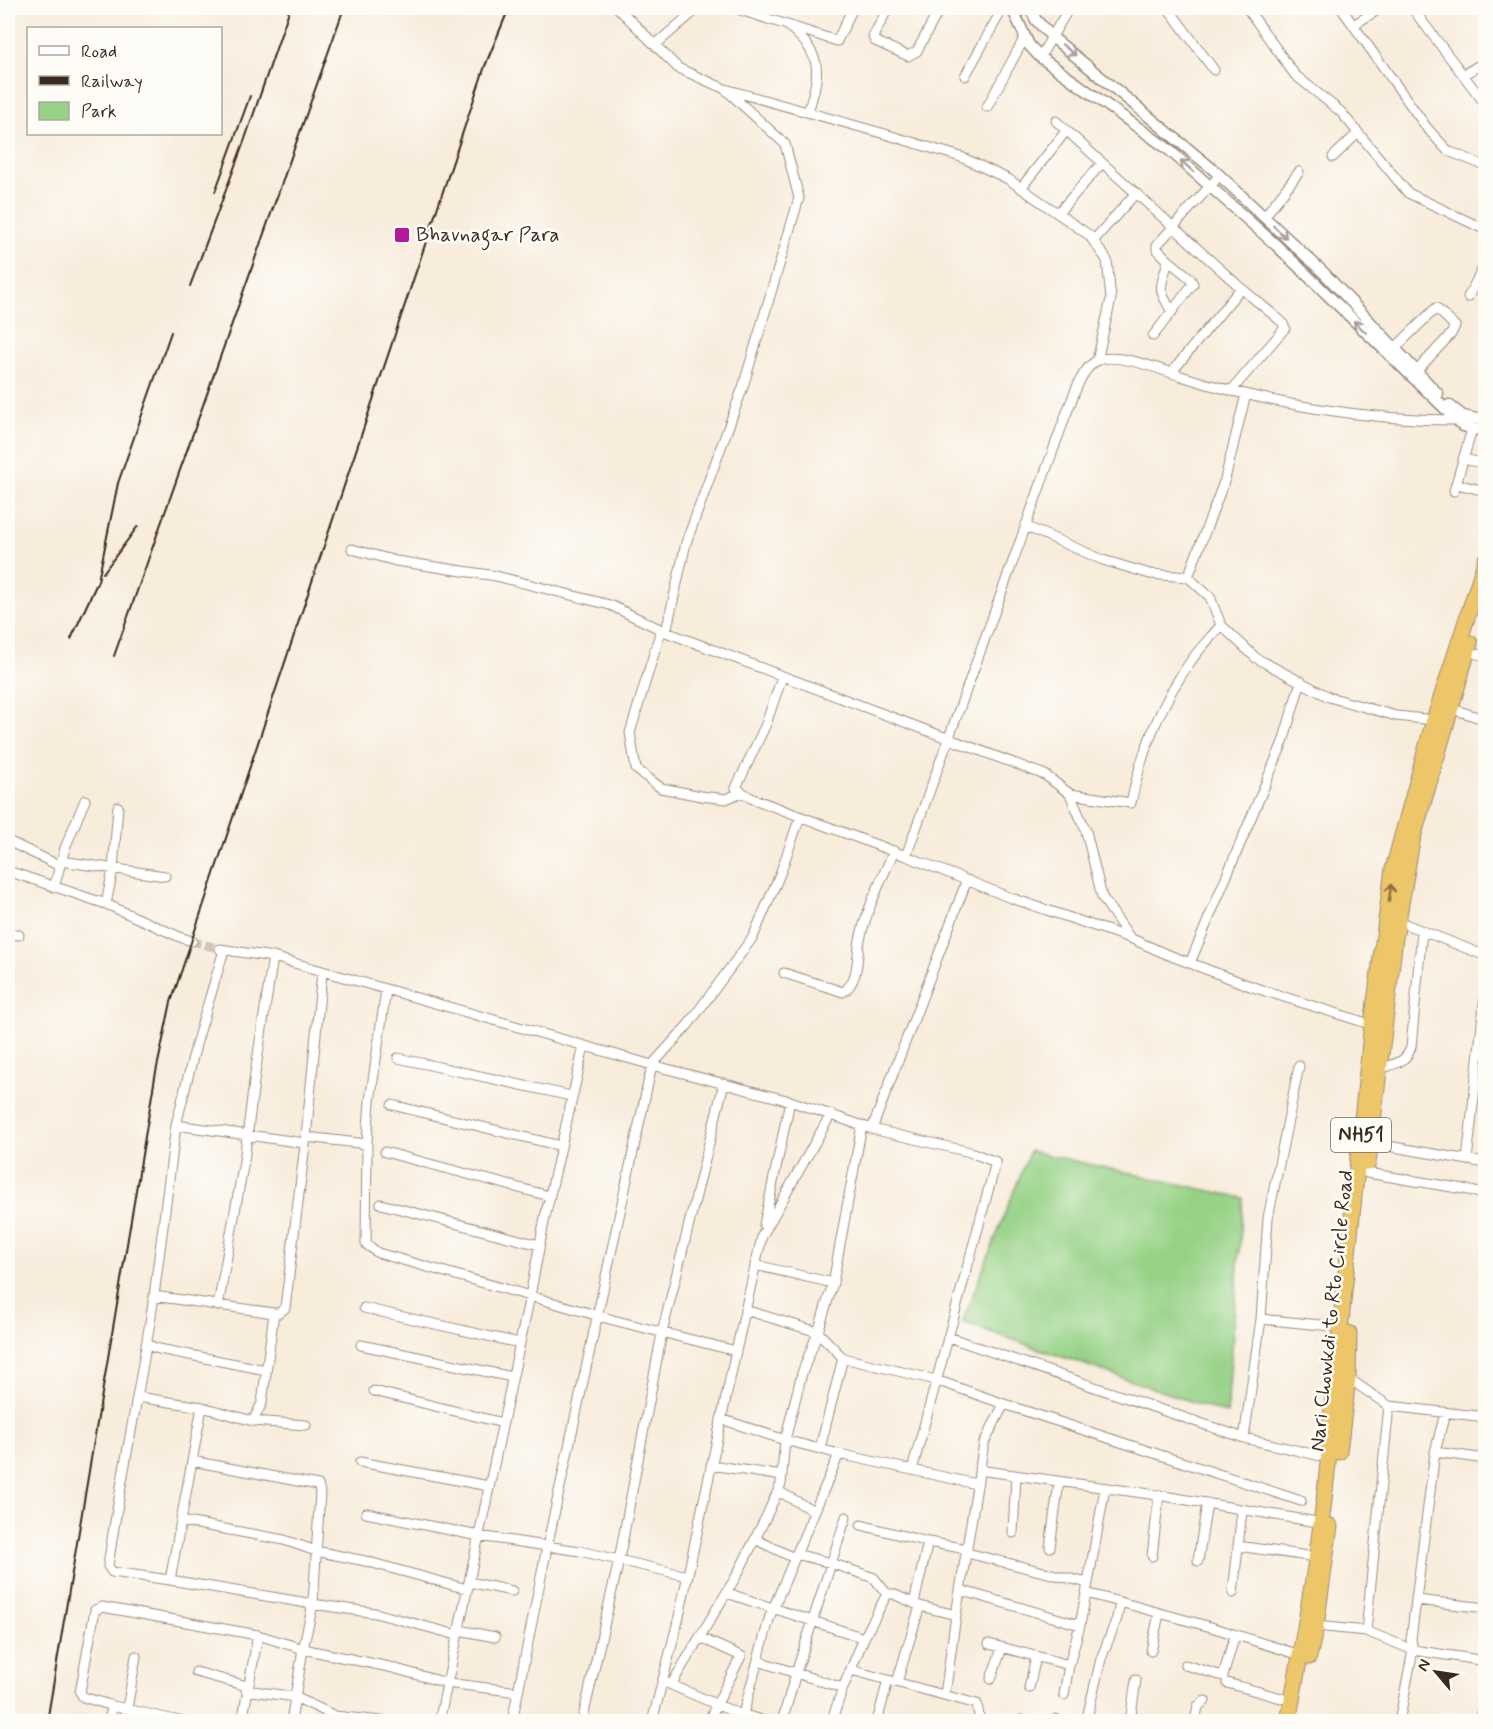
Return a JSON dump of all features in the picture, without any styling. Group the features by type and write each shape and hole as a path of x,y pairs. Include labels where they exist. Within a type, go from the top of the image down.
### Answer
{"highway":[{"name":"NH51","path":"1392,920 1393,869 1434,720 1462,650 1485,559"},
{"name":"Nari Chowkdi to Rto Circle Road","path":"1298,1722 1316,1626 1325,1523 1348,1378 1349,1326 1379,1069 1378,1026 1392,920 1450,708 1462,650 1485,591"},
{"name":"NH51","path":"1288,1722 1315,1557 1325,1523 1332,1407 1378,1026"}],"street":[{"path":"618,8 678,68 725,89 962,157 1008,179 1089,235 1107,260 1111,299 1097,361 1082,376 1025,526 906,856"},
{"path":"655,45 698,8"},
{"path":"734,8 837,40 853,8"},
{"path":"888,8 873,38 908,56 917,51 940,8"},
{"path":"965,76 1003,8"},
{"path":"1012,8 1029,45 1040,57 1168,149 1277,246 1332,300 1453,409 1463,426 1485,432"},
{"path":"1030,8 1036,20 1052,37 1220,175 1341,291 1395,348 1414,374"},
{"path":"1040,57 1070,8"},
{"path":"1168,8 1214,70"},
{"path":"1247,8 1295,75 1341,112 1408,193 1485,230"},
{"path":"1341,8 1427,128 1441,144 1448,151 1485,166"},
{"path":"1353,25 1381,8"},
{"path":"1412,8 1485,105"},
{"path":"785,24 804,39 816,60 817,83 808,112"},
{"path":"987,107 1025,37"},
{"path":"1463,75 1485,61"},
{"path":"725,89 785,144 799,198 743,387 687,543 663,631 630,733 636,769 661,788 726,799 742,792"},
{"path":"1056,122 1282,322 1285,328 1231,391"},
{"path":"1021,188 1066,131"},
{"path":"1333,157 1358,133"},
{"path":"1058,213 1102,163"},
{"path":"1264,217 1299,172"},
{"path":"1153,336 1193,281 1157,249 1157,245 1220,175"},
{"path":"1093,241 1136,193"},
{"path":"1168,260 1160,282 1160,290 1172,312"},
{"path":"1468,297 1485,262"},
{"path":"1171,373 1241,288"},
{"path":"1332,300 1341,291"},
{"path":"1395,348 1436,308 1455,326 1451,334 1414,374"},
{"path":"1097,361 1117,358 1231,391 1324,409 1387,417 1459,418 1485,421"},
{"path":"1188,577 1225,479 1246,394"},
{"path":"1472,429 1455,488 1481,490"},
{"path":"1464,459 1485,464"},
{"path":"1025,526 1103,560 1150,574 1188,577 1210,597 1221,626 1256,658 1329,697 1396,716 1434,720"},
{"path":"352,549 396,561 496,576 610,605 663,631 1044,775 1070,794 1131,803 1144,750 1165,705 1192,659 1221,626"},
{"path":"1462,650 1485,656"},
{"path":"782,677 766,724 736,788 751,798 894,851 1011,898 1130,938 1253,987 1378,1026"},
{"path":"1190,963 1283,742 1301,681"},
{"path":"1450,708 1485,720"},
{"path":"1070,794 1086,831 1102,897 1130,938"},
{"path":"54,887 68,841 85,800"},
{"path":"106,904 113,869 118,807"},
{"path":"512,1722 547,1547 652,1065 688,1025 753,937 780,874 800,817"},
{"path":"8,841 61,863 165,876"},
{"path":"784,973 843,992 848,989 854,979 867,915 894,851"},
{"path":"8,871 106,904 192,941"},
{"path":"872,1129 966,880"},
{"path":"1392,920 1485,956"},
{"path":"1379,1069 1403,1061 1411,1047 1422,931"},
{"path":"8,933 19,936"},
{"path":"495,1637 458,1632 379,1615 112,1572 108,1566 147,1345 176,1125 222,949 273,957 652,1065 790,1101 831,1113 872,1129 969,1152 996,1162 912,1470"},
{"path":"218,1306 247,1136 273,957"},
{"path":"154,1296 274,1313 282,1311 286,1305 322,972"},
{"path":"1467,1160 1474,1093 1483,1041 1485,987"},
{"path":"386,990 370,1101 367,1144 365,1238 371,1250 597,1316 736,1351"},
{"path":"439,1722 530,1296 549,1196 584,1046"},
{"path":"398,1058 571,1096"},
{"path":"1244,1438 1261,1319 1268,1218 1299,1066"},
{"path":"582,1722 619,1560 662,1333 724,1083"},
{"path":"1474,1093 1485,1095"},
{"path":"652,1722 667,1683 687,1576 790,1101"},
{"path":"392,1106 561,1146"},
{"path":"762,1236 831,1113"},
{"path":"176,1125 247,1136 367,1144"},
{"path":"667,1683 701,1638 727,1593 778,1491 782,1476 785,1440 802,1373 833,1283 862,1125"},
{"path":"1371,1143 1485,1163"},
{"path":"385,1152 549,1196"},
{"path":"1367,1173 1464,1189 1485,1195"},
{"path":"381,1204 539,1245"},
{"path":"755,1265 833,1283"},
{"path":"364,1308 519,1343"},
{"path":"745,1310 818,1332 843,1358 936,1380 1301,1501"},
{"path":"253,1420 262,1403 274,1313"},
{"path":"1261,1319 1341,1327"},
{"path":"948,1336 1244,1438 1329,1458"},
{"path":"147,1345 266,1370"},
{"path":"361,1345 512,1377"},
{"path":"820,1448 843,1358"},
{"path":"1348,1378 1389,1406 1485,1417"},
{"path":"374,1391 503,1423"},
{"path":"138,1397 202,1407 253,1420 306,1425"},
{"path":"945,1695 984,1443 1004,1404"},
{"path":"1366,1632 1389,1406"},
{"path":"170,1580 202,1407"},
{"path":"1399,1722 1413,1650 1411,1639 1435,1452 1445,1413"},
{"path":"721,1419 785,1440 839,1454 976,1484"},
{"path":"1435,1452 1485,1459"},
{"path":"742,1718 773,1608 839,1454"},
{"path":"192,1461 318,1485 320,1492 313,1604 291,1722"},
{"path":"360,1462 489,1486"},
{"path":"711,1465 782,1476"},
{"path":"979,1470 1207,1503 1325,1523"},
{"path":"1013,1533 1016,1476"},
{"path":"1050,1547 1059,1482"},
{"path":"1064,1695 1080,1624 1105,1488"},
{"path":"778,1491 814,1511"},
{"path":"1152,1556 1160,1496"},
{"path":"1198,1561 1207,1503"},
{"path":"1233,1593 1242,1510"},
{"path":"366,1513 479,1536 580,1551 687,1576"},
{"path":"782,1722 846,1517"},
{"path":"181,1521 284,1540 315,1551 468,1585 512,1591"},
{"path":"861,1525 967,1551 1087,1588 1120,1602 1300,1655"},
{"path":"755,1539 795,1556 831,1563 874,1578 886,1594"},
{"path":"882,1722 878,1721 917,1604 928,1542"},
{"path":"1238,1546 1315,1557"},
{"path":"960,1590 1080,1624"},
{"path":"727,1593 864,1638"},
{"path":"886,1594 893,1594 917,1604 956,1615"},
{"path":"831,1722 850,1670 886,1594"},
{"path":"1417,1600 1485,1608"},
{"path":"1086,1722 1101,1659 1117,1618 1120,1602"},
{"path":"184,1722 113,1706 80,1695 95,1610 98,1608 258,1635 303,1649 386,1666 447,1683 518,1692"},
{"path":"1151,1651 1159,1614"},
{"path":"1316,1626 1366,1632 1413,1650 1485,1661"},
{"path":"242,1722 258,1635"},
{"path":"1185,1665 1222,1676 1235,1635"},
{"path":"701,1638 758,1663 843,1688"},
{"path":"989,1644 1069,1665"},
{"path":"991,1679 1002,1648"},
{"path":"127,1709 136,1656"},
{"path":"708,1722 741,1656"},
{"path":"1029,1688 1036,1657"},
{"path":"850,1670 977,1704 980,1722"},
{"path":"196,1672 247,1688 295,1697 335,1716 390,1722"},
{"path":"1130,1722 1136,1680"},
{"path":"667,1683 742,1718 768,1722"},
{"path":"1227,1683 1292,1701"},
{"path":"1481,1722 1485,1684"},
{"path":"1195,1722 1197,1706 1205,1701"},
{"path":"108,1722 113,1706"}],"green space":[{"path":"1030,1151 1243,1198 1227,1414 962,1322"}],"tunnel":[{"path":"192,941 220,949"}],"railway":[{"path":"190,286 245,139 290,8"},
{"path":"114,656 344,8"},
{"path":"47,1722 155,1077 171,1002 485,66 509,8"},
{"path":"215,192 250,96"},
{"path":"71,639 98,581 118,483 171,332"},
{"path":"103,573 138,526"}],"place":[{"name":"Bhavnagar Para","path":"402,235"}]}
